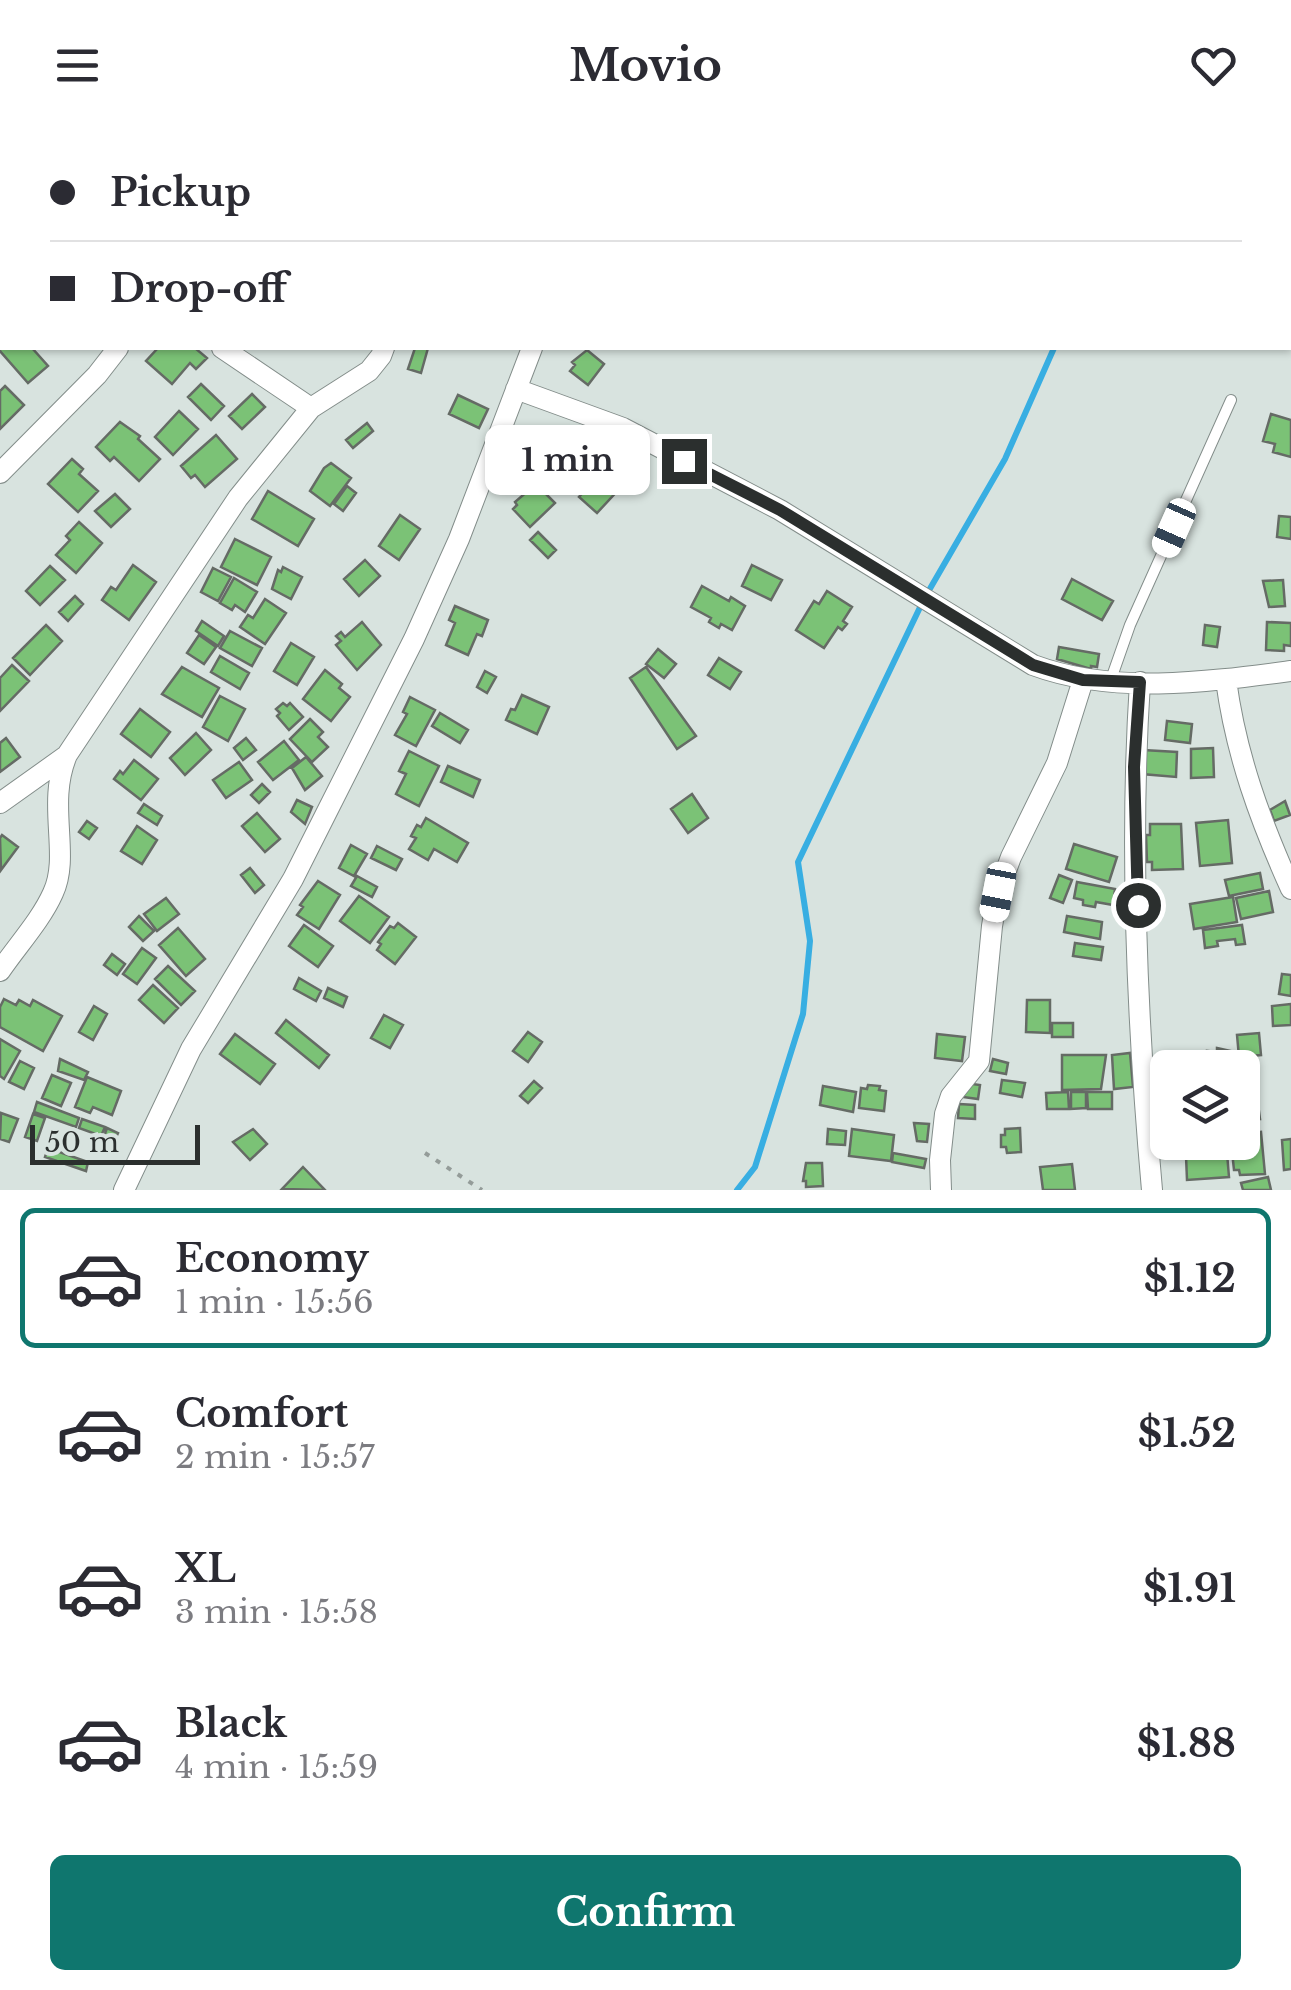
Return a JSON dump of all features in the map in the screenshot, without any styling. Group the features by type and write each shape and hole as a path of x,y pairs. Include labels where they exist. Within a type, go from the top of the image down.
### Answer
{"street":[{"path":"0,473 97,375 116,350"},
{"path":"225,350 312,408"},
{"path":"0,971 54,892 60,862 58,776 68,755 238,498 312,408 369,371 384,350"},
{"path":"124,1190 191,1050 292,879 414,639 458,539 531,350"},
{"path":"516,389 623,428 780,510 1033,665 1083,680 1110,682 1226,680 1291,671"},
{"path":"941,1190 945,1114 951,1096 973,1073 979,1060 998,892 1011,856 1057,763 1083,680"},
{"path":"1226,680 1232,729 1246,778 1291,888"},
{"path":"1140,682 1134,767 1139,988 1152,1190"},
{"path":"0,803 68,755"}],"lane":[{"path":"1110,682 1130,625 1232,400"}],"path":[{"path":"425,1153 482,1190"}],"building":[{"path":"34,350 48,366 28,383 0,351"},
{"path":"156,350 197,350 207,358 196,369 190,363 172,384 146,361"},
{"path":"414,350 427,350 421,373 408,369"},
{"path":"587,350 604,364 588,385 570,371 575,365 572,362"},
{"path":"201,384 224,406 211,420 188,397"},
{"path":"5,386 24,405 0,429 0,391"},
{"path":"252,394 265,407 242,429 229,416"},
{"path":"458,395 488,409 479,428 449,414"},
{"path":"179,411 198,429 173,455 155,437"},
{"path":"1271,414 1291,420 1291,457 1273,452 1275,444 1263,441"},
{"path":"120,422 140,436 138,439 160,459 139,481 114,457 110,461 96,447"},
{"path":"367,423 373,431 353,448 346,440"},
{"path":"216,435 237,459 205,487 181,466"},
{"path":"627,440 647,456 625,483 605,467"},
{"path":"72,459 83,469 79,474 98,491 78,512 48,484"},
{"path":"331,463 351,478 330,506 310,491"},
{"path":"603,470 621,487 597,513 579,497"},
{"path":"536,484 555,503 530,527 513,509 515,502"},
{"path":"347,486 356,493 343,511 334,504"},
{"path":"268,491 314,519 298,546 252,519"},
{"path":"115,494 130,509 111,527 95,511"},
{"path":"400,515 420,529 399,560 379,546"},
{"path":"1279,516 1291,517 1291,539 1277,537"},
{"path":"79,522 102,543 76,573 56,555"},
{"path":"538,532 556,550 548,558 530,540"},
{"path":"235,539 271,557 257,585 221,567"},
{"path":"365,560 380,576 359,596 344,579"},
{"path":"133,565 156,582 129,620 102,600 111,587 116,590"},
{"path":"752,565 782,580 771,600 742,586"},
{"path":"50,566 65,580 40,605 26,591"},
{"path":"283,567 302,577 291,599 272,589 278,570 281,572"},
{"path":"213,568 231,577 218,601 201,592"},
{"path":"234,578 257,592 245,612 235,605 232,610 220,603"},
{"path":"1072,579 1113,601 1102,620 1062,599"},
{"path":"1283,580 1285,606 1269,607 1263,581"},
{"path":"702,586 745,606 732,630 721,624 719,628 709,622 711,618 691,607"},
{"path":"827,591 852,607 843,621 847,624 842,630 838,627 824,648 796,630 814,601 819,604"},
{"path":"75,596 83,604 68,621 59,612"},
{"path":"265,599 286,613 265,644 240,627 248,615 253,618"},
{"path":"455,606 488,620 468,655 446,645 455,623 449,620"},
{"path":"202,621 224,636 218,646 196,631"},
{"path":"362,622 381,645 357,670 336,645 341,641 336,636 341,632 345,637"},
{"path":"1267,622 1291,623 1291,646 1284,645 1284,651 1266,650"},
{"path":"46,625 62,641 30,675 13,658"},
{"path":"1205,625 1220,627 1217,647 1203,645"},
{"path":"230,631 262,648 252,666 220,648"},
{"path":"199,635 216,647 204,664 187,653"},
{"path":"291,643 314,657 297,685 274,671"},
{"path":"1059,647 1099,654 1097,667 1091,669 1057,659"},
{"path":"658,649 676,664 664,678 646,664"},
{"path":"220,656 249,673 240,689 211,672"},
{"path":"719,658 741,672 730,689 708,675"},
{"path":"12,665 29,681 0,711 0,678"},
{"path":"182,667 219,688 202,717 162,694"},
{"path":"646,667 696,736 677,749 630,678"},
{"path":"325,670 350,697 331,721 303,699"},
{"path":"485,671 496,677 487,693 477,687"},
{"path":"522,695 549,707 537,734 506,720"},
{"path":"220,696 245,709 228,741 203,727"},
{"path":"410,697 435,710 416,746 395,735 407,714 403,712"},
{"path":"290,703 303,717 289,730 277,716 280,713 276,709"},
{"path":"140,709 170,732 151,757 121,734"},
{"path":"440,713 468,730 460,743 432,726"},
{"path":"310,719 323,732 318,737 328,747 312,762 290,739"},
{"path":"1167,721 1192,724 1190,743 1165,740"},
{"path":"196,733 211,750 185,775 170,758"},
{"path":"6,738 20,757 0,772 0,743"},
{"path":"246,738 256,750 243,760 234,748"},
{"path":"284,741 299,760 273,780 258,762"},
{"path":"1213,748 1214,777 1191,778 1191,749"},
{"path":"1143,750 1177,752 1176,777 1142,774"},
{"path":"409,751 439,766 419,806 396,794 406,774 399,771"},
{"path":"306,757 322,776 305,790 292,768"},
{"path":"134,760 158,779 141,800 114,779"},
{"path":"239,762 252,780 226,798 213,780"},
{"path":"448,766 480,780 473,797 441,782"},
{"path":"262,784 270,792 259,803 251,795"},
{"path":"692,794 708,818 688,833 671,809"},
{"path":"297,800 312,807 305,824 291,812"},
{"path":"1285,801 1290,815 1274,821 1270,810"},
{"path":"144,804 162,816 157,825 138,813"},
{"path":"257,813 280,839 265,852 242,826"},
{"path":"426,818 468,843 457,862 434,849 428,860 409,849 416,838 411,836 417,825 421,827"},
{"path":"1228,820 1232,863 1200,866 1196,823"},
{"path":"87,821 97,828 89,839 79,832"},
{"path":"1150,824 1181,824 1183,869 1152,870 1152,862 1147,862 1146,835 1150,835"},
{"path":"137,826 157,840 142,864 121,851"},
{"path":"2,835 18,847 1,870 0,838"},
{"path":"1074,844 1117,857 1109,882 1066,869"},
{"path":"351,845 367,854 354,876 339,868"},
{"path":"377,846 402,859 396,870 371,858"},
{"path":"250,868 264,885 255,893 241,875"},
{"path":"1260,873 1263,889 1229,896 1225,880"},
{"path":"1059,875 1072,880 1063,903 1050,898"},
{"path":"357,876 377,887 372,897 351,886"},
{"path":"318,881 340,895 319,929 297,915"},
{"path":"1077,882 1115,889 1113,905 1083,905 1083,900 1074,898"},
{"path":"1269,891 1273,912 1241,919 1236,898"},
{"path":"359,896 389,917 370,943 340,921"},
{"path":"1233,897 1237,922 1194,929 1190,904"},
{"path":"166,898 179,914 157,931 144,914"},
{"path":"139,916 154,931 143,941 129,927"},
{"path":"1067,916 1102,922 1100,939 1064,932"},
{"path":"398,923 416,937 395,964 377,950 390,926 394,928"},
{"path":"304,925 333,946 318,967 289,946"},
{"path":"1242,925 1245,944 1236,945 1235,939 1217,941 1218,946 1205,948 1203,930"},
{"path":"178,928 205,959 186,976 159,945"},
{"path":"1075,943 1103,947 1101,960 1073,956"},
{"path":"142,948 156,958 137,984 123,974"},
{"path":"112,954 125,964 117,975 104,965"},
{"path":"168,966 195,991 181,1005 155,979"},
{"path":"1282,974 1291,975 1291,996 1279,994"},
{"path":"299,978 321,991 316,1001 294,989"},
{"path":"153,985 178,1008 164,1023 139,1000"},
{"path":"328,988 347,997 343,1007 324,998"},
{"path":"4,999 30,1006 33,1000 62,1016 43,1051 0,1027"},
{"path":"1027,1000 1050,1000 1050,1033 1026,1032"},
{"path":"1291,1004 1291,1025 1273,1026 1272,1006"},
{"path":"94,1006 107,1014 93,1040 79,1032"},
{"path":"384,1015 403,1025 390,1048 371,1038"},
{"path":"286,1020 329,1055 319,1068 276,1033"},
{"path":"1052,1023 1073,1023 1073,1037 1052,1037"},
{"path":"528,1032 542,1042 528,1062 513,1051"},
{"path":"1259,1033 1261,1055 1260,1050 1238,1050 1237,1035"},
{"path":"235,1034 275,1064 260,1084 220,1054"},
{"path":"937,1034 965,1037 962,1061 935,1058"},
{"path":"0,1039 20,1051 4,1079 0,1076"},
{"path":"1130,1053 1133,1087 1114,1089 1112,1055"},
{"path":"1062,1055 1106,1055 1101,1089 1062,1090"},
{"path":"60,1059 88,1072 84,1080 58,1071"},
{"path":"993,1059 1008,1063 1006,1074 990,1071"},
{"path":"20,1061 34,1068 24,1089 9,1082"},
{"path":"52,1075 71,1083 61,1106 42,1098"},
{"path":"87,1077 121,1091 112,1115 93,1107 90,1113 75,1107"},
{"path":"1002,1080 1025,1083 1022,1097 1000,1093"},
{"path":"534,1081 542,1088 528,1103 520,1096"},
{"path":"965,1083 980,1085 978,1099 963,1097"},
{"path":"868,1085 886,1091 884,1111 859,1108 861,1088 867,1089"},
{"path":"823,1086 856,1092 853,1112 820,1105"},
{"path":"1068,1092 1069,1109 1047,1109 1046,1093"},
{"path":"1071,1092 1086,1092 1086,1108 1071,1109"},
{"path":"1087,1092 1112,1092 1112,1109 1088,1109"},
{"path":"37,1102 79,1118 76,1127 34,1112"},
{"path":"959,1104 975,1105 975,1119 958,1118"},
{"path":"1,1113 18,1119 9,1142 0,1139"},
{"path":"33,1114 45,1118 37,1141 25,1137"},
{"path":"82,1119 105,1127 101,1136 79,1128"},
{"path":"914,1123 929,1124 927,1142 917,1141"},
{"path":"107,1128 118,1133 112,1146 102,1142"},
{"path":"1020,1128 1021,1152 1007,1153 1006,1147 1001,1147 1001,1135 1005,1135 1005,1129"},
{"path":"253,1129 267,1144 250,1160 233,1142"},
{"path":"828,1129 846,1131 845,1145 827,1144"},
{"path":"852,1129 894,1135 891,1161 849,1156"},
{"path":"1260,1132 1265,1174 1240,1175 1239,1170 1234,1170 1233,1160 1260,1160"},
{"path":"1291,1139 1291,1169 1284,1170 1282,1140"},
{"path":"48,1148 88,1162 86,1171 45,1157"},
{"path":"893,1153 926,1159 924,1168 892,1162"},
{"path":"1186,1160 1228,1160 1229,1177 1187,1180"},
{"path":"806,1163 822,1163 823,1186 806,1187"},
{"path":"1072,1164 1075,1190 1043,1190 1040,1167"},
{"path":"303,1167 325,1190 282,1189"},
{"path":"1268,1177 1271,1190 1243,1190 1241,1183"}],"waterway":[{"path":"737,1190 755,1167 803,1014 810,941 798,862 924,599 1005,459 1053,350"}],"route":[{"path":"684,461 780,510 1033,665 1083,680 1140,682 1134,767 1138,905"}]}
